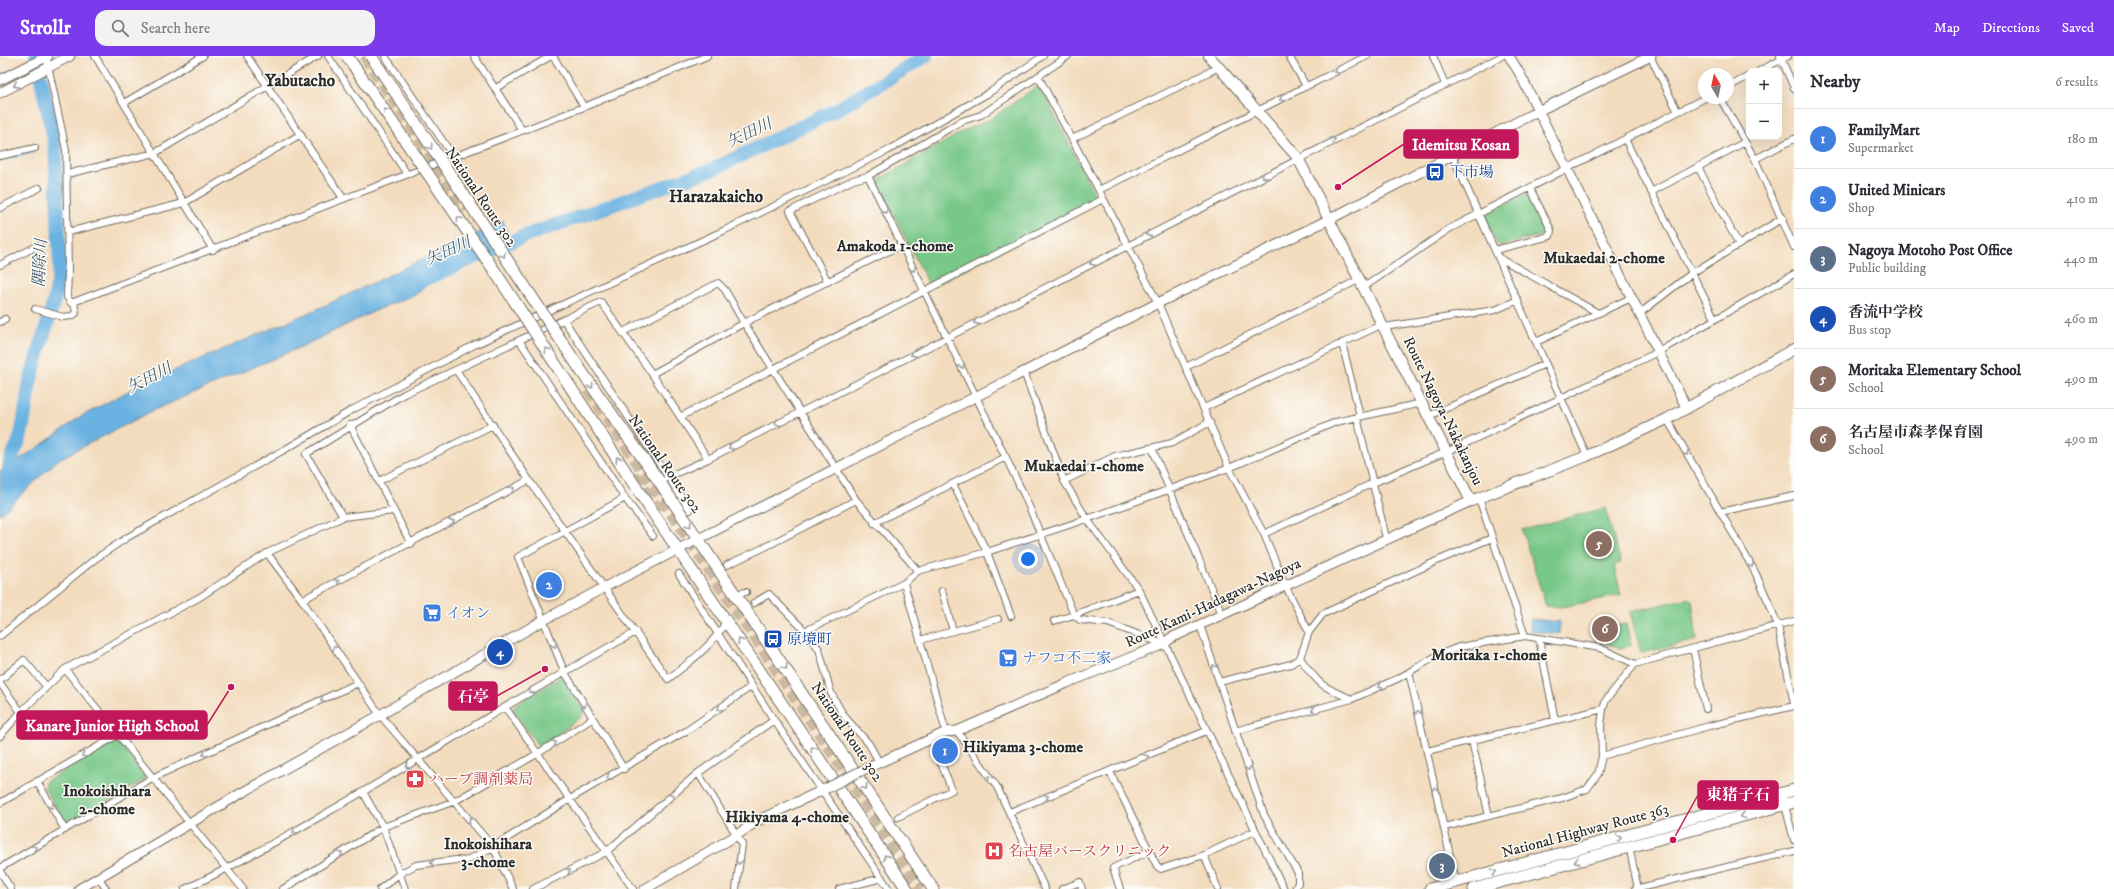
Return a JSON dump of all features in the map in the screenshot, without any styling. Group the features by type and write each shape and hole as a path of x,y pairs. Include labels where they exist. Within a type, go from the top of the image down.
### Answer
{"highway":[{"name":"National Route 302","path":"347,56 494,270 639,492 726,622 824,763 907,889"},
{"name":"National Route 302","path":"371,56 578,366 664,479 699,540 740,593 933,889"},
{"name":"National Highway Route 363","path":"1474,889 1787,800 1794,790"},
{"name":"National Highway Route 363","path":"1430,889 1457,885 1787,800"}],"main road":[{"name":"Route Nagoya-Nakakanjou","path":"1209,56 1298,158 1446,450 1475,500 1587,456 1667,419 1794,349"}],"street":[{"path":"0,80 47,56 64,136 67,174 67,297 69,302 74,303 343,198 584,107 707,56"},
{"path":"0,93 33,77 70,56"},
{"path":"95,56 213,250"},
{"path":"124,104 204,56"},
{"path":"247,56 343,198"},
{"path":"67,174 155,153 318,56"},
{"path":"328,56 407,174"},
{"path":"385,56 453,156"},
{"path":"474,56 522,130"},
{"path":"496,88 552,56 584,107"},
{"path":"0,636 90,563 128,537 228,479 291,446 352,410 474,346 723,231 887,151 987,94 1043,56"},
{"path":"828,282 790,211 853,180 868,176 962,122 981,115 1068,56"},
{"path":"1289,56 1306,86"},
{"path":"1099,190 1367,56"},
{"path":"1433,56 1445,84"},
{"path":"664,479 708,459 799,411 1126,245 1502,56"},
{"path":"1509,56 1520,74 1568,169 1686,409"},
{"path":"79,889 238,795 544,620 605,587 1158,304 1453,157 1538,111 1651,56 1678,112"},
{"path":"1763,68 1780,58 1788,56"},
{"path":"1780,58 1794,88"},
{"path":"1072,139 1218,67"},
{"path":"1038,76 1158,304 1229,468 1264,534 1285,585 1309,632"},
{"path":"1734,83 1746,77"},
{"path":"1186,367 1362,283 1449,230 1698,102"},
{"path":"1723,104 1755,159 1794,247"},
{"path":"68,232 184,203 301,134"},
{"path":"1625,139 1715,319"},
{"path":"1755,159 1794,139"},
{"path":"1651,192 1745,142"},
{"path":"0,156 35,148"},
{"path":"1453,157 1587,456"},
{"path":"1698,167 1739,245"},
{"path":"868,176 901,245 948,336 1042,533 1074,615 1080,620 1108,623 1164,644"},
{"path":"0,208 39,188"},
{"path":"1495,250 1550,236 1550,230 1530,188"},
{"path":"680,417 774,370 1103,199"},
{"path":"1640,314 1692,273 1782,218"},
{"path":"0,265 39,245"},
{"path":"652,374 744,323 901,245"},
{"path":"1498,257 1598,313"},
{"path":"1264,534 1446,450 1462,445 1560,397 1658,352 1794,274"},
{"path":"623,332 718,283 725,290 744,323 856,500 874,523 918,571"},
{"path":"1536,342 1631,298"},
{"path":"1204,408 1342,343 1384,326 1495,310 1518,300"},
{"path":"343,517 306,454 350,425 404,394 600,302 652,374 708,459"},
{"path":"37,310 59,317 72,316 76,313 74,303"},
{"path":"564,320 664,479 690,510"},
{"path":"519,340 625,498 653,536"},
{"path":"1342,343 1386,538"},
{"path":"1429,416 1545,364"},
{"path":"456,370 529,480 566,530 668,679 693,660 718,636 726,622"},
{"path":"1024,372 1064,481 1087,519 1139,590 1206,731 1284,889"},
{"path":"805,632 904,583 918,571 987,552 1087,519 1229,468 1336,422 1422,403"},
{"path":"1602,756 1709,726 1794,705 1778,626 1755,572 1667,419"},
{"path":"1064,481 1114,456 1172,443 1210,422"},
{"path":"350,425 411,544"},
{"path":"379,480 493,425"},
{"path":"1152,448 1222,614"},
{"path":"874,523 1006,457"},
{"path":"302,600 411,544 529,480"},
{"path":"953,484 987,552 1011,616"},
{"path":"1720,512 1794,496"},
{"path":"624,769 564,671 518,557 625,498"},
{"path":"727,565 856,500"},
{"path":"1475,500 1492,538 1526,636"},
{"name":"Route Kami-Hadagawa-Nagoya","path":"645,889 737,835 757,821 825,789 861,770 946,732 957,731 1067,683 1164,644 1171,638 1386,538 1475,500"},
{"path":"0,736 46,686 65,669 195,600 267,553 343,517 394,511"},
{"path":"1219,682 1291,664 1300,658 1309,632 1323,614 1439,560 1492,538"},
{"path":"267,553 302,600 380,715 493,847 513,889"},
{"path":"679,574 774,720 825,789 889,889"},
{"path":"904,583 946,732"},
{"path":"1054,621 1074,615 1139,590"},
{"path":"942,591 953,631"},
{"path":"754,603 769,594 819,649 827,681 841,710 869,744 879,762"},
{"path":"920,640 998,619"},
{"path":"1444,827 1562,798 1587,789 1598,774 1602,756 1603,709 1612,691 1635,664 1794,621"},
{"path":"1200,625 1264,815 1298,873 1298,883 1295,889"},
{"path":"186,889 227,870 419,759 564,671 636,632"},
{"path":"1235,731 1352,699 1399,678 1438,655 1459,647 1526,636 1539,639 1566,641 1600,648 1635,664"},
{"path":"1539,639 1555,720"},
{"path":"1693,649 1706,709"},
{"path":"1300,658 1313,677 1322,686 1352,699"},
{"path":"0,680 24,660 46,686"},
{"path":"65,669 243,889"},
{"path":"1408,672 1457,885"},
{"path":"0,683 21,712"},
{"path":"11,889 0,869 152,778 358,683"},
{"path":"380,889 399,874 416,865 456,860 465,861 493,847 570,799 624,769 686,731 752,686"},
{"path":"505,707 536,754 570,799 633,889"},
{"path":"1427,751 1603,709"},
{"path":"283,889 383,827 455,801 536,754 592,719"},
{"path":"533,889 606,852 698,773 774,720"},
{"path":"957,731 997,787 1045,889"},
{"path":"1010,812 1110,772 1206,731"},
{"path":"0,803 118,735"},
{"path":"898,817 952,790 931,739"},
{"path":"1472,741 1489,816"},
{"path":"1110,772 1156,866 1161,869 1204,855 1255,831"},
{"path":"698,773 742,844 736,889"},
{"path":"37,782 65,830"},
{"path":"363,792 383,827 405,889"},
{"path":"1787,800 1794,840"},
{"path":"1629,846 1637,889 1794,851"},
{"path":"1120,889 1113,868 1149,851"},
{"path":"1204,855 1218,889"},
{"path":"99,878 106,889"},
{"path":"839,889 882,878"},
{"path":"1062,889 1080,882 1082,889"}],"green space":[{"path":"1036,87 1041,88 1097,199 934,286 929,285 879,185 880,179 967,129 989,120"},
{"path":"1525,194 1530,195 1548,230 1547,234 1501,246 1497,244 1485,216 1486,214"},
{"path":"1605,508 1621,563 1614,565 1621,595 1562,607 1546,606 1522,530"},
{"path":"1689,598 1692,600 1697,640 1641,653 1630,612"},
{"path":"1626,624 1631,646 1619,648 1596,640 1595,635 1598,634 1598,630"},
{"path":"561,677 565,679 584,710 582,716 543,746 539,747 513,710 515,705"},
{"path":"114,742 119,743 145,776 144,780 70,824 64,823 44,787 45,782"}],"water":[{"name":"矢田川","path":"503,221 509,237 452,264 416,294 377,310 303,346 152,411 59,459 0,515 0,471 36,449 80,417 134,388 324,306"},
{"path":"1531,619 1560,622 1559,634 1530,631"}],"waterway":[{"name":"隅除川","path":"12,484 10,464 20,438 30,383 56,294 60,266 55,145 36,56"},
{"name":"矢田川","path":"425,279 522,237 713,169 838,109 926,56"},
{"path":"0,160 33,152"}],"tunnel":[{"path":"364,56 467,210"},
{"path":"588,390 832,753 921,889"},
{"path":"634,475 661,514"}],"place":[{"name":"下市場","path":"1435,172"},
{"name":"Idemitsu Kosan","path":"1338,187"},
{"name":"Moritaka Elementary School","path":"1599,544"},
{"name":"United Minicars","path":"549,585"},
{"name":"イオン","path":"432,613"},
{"name":"名古屋市森孝保育園","path":"1605,629"},
{"name":"原境町","path":"773,639"},
{"name":"香流中学校","path":"500,652"},
{"name":"ナフコ不二家","path":"1008,658"},
{"name":"石亭","path":"545,669"},
{"name":"Kanare Junior High School","path":"231,687"},
{"name":"FamilyMart","path":"945,751"},
{"name":"ハーブ調剤薬局","path":"415,779"},
{"name":"東猪子石","path":"1673,840"},
{"name":"名古屋バースクリニック","path":"994,851"},
{"name":"Nagoya Motoho Post Office","path":"1442,866"}],"district":[{"name":"Yabutacho","path":"300,81"},
{"name":"Harazakaicho","path":"716,197"},
{"name":"Amakoda 1-chome","path":"895,246"},
{"name":"Mukaedai 2-chome","path":"1604,258"},
{"name":"Mukaedai 1-chome","path":"1084,466"},
{"name":"Moritaka 1-chome","path":"1489,655"},
{"name":"Hikiyama 3-chome","path":"1023,747"},
{"name":"Inokoishihara 2-chome","path":"107,800"},
{"name":"Hikiyama 4-chome","path":"787,817"},
{"name":"Inokoishihara 3-chome","path":"488,853"}]}
